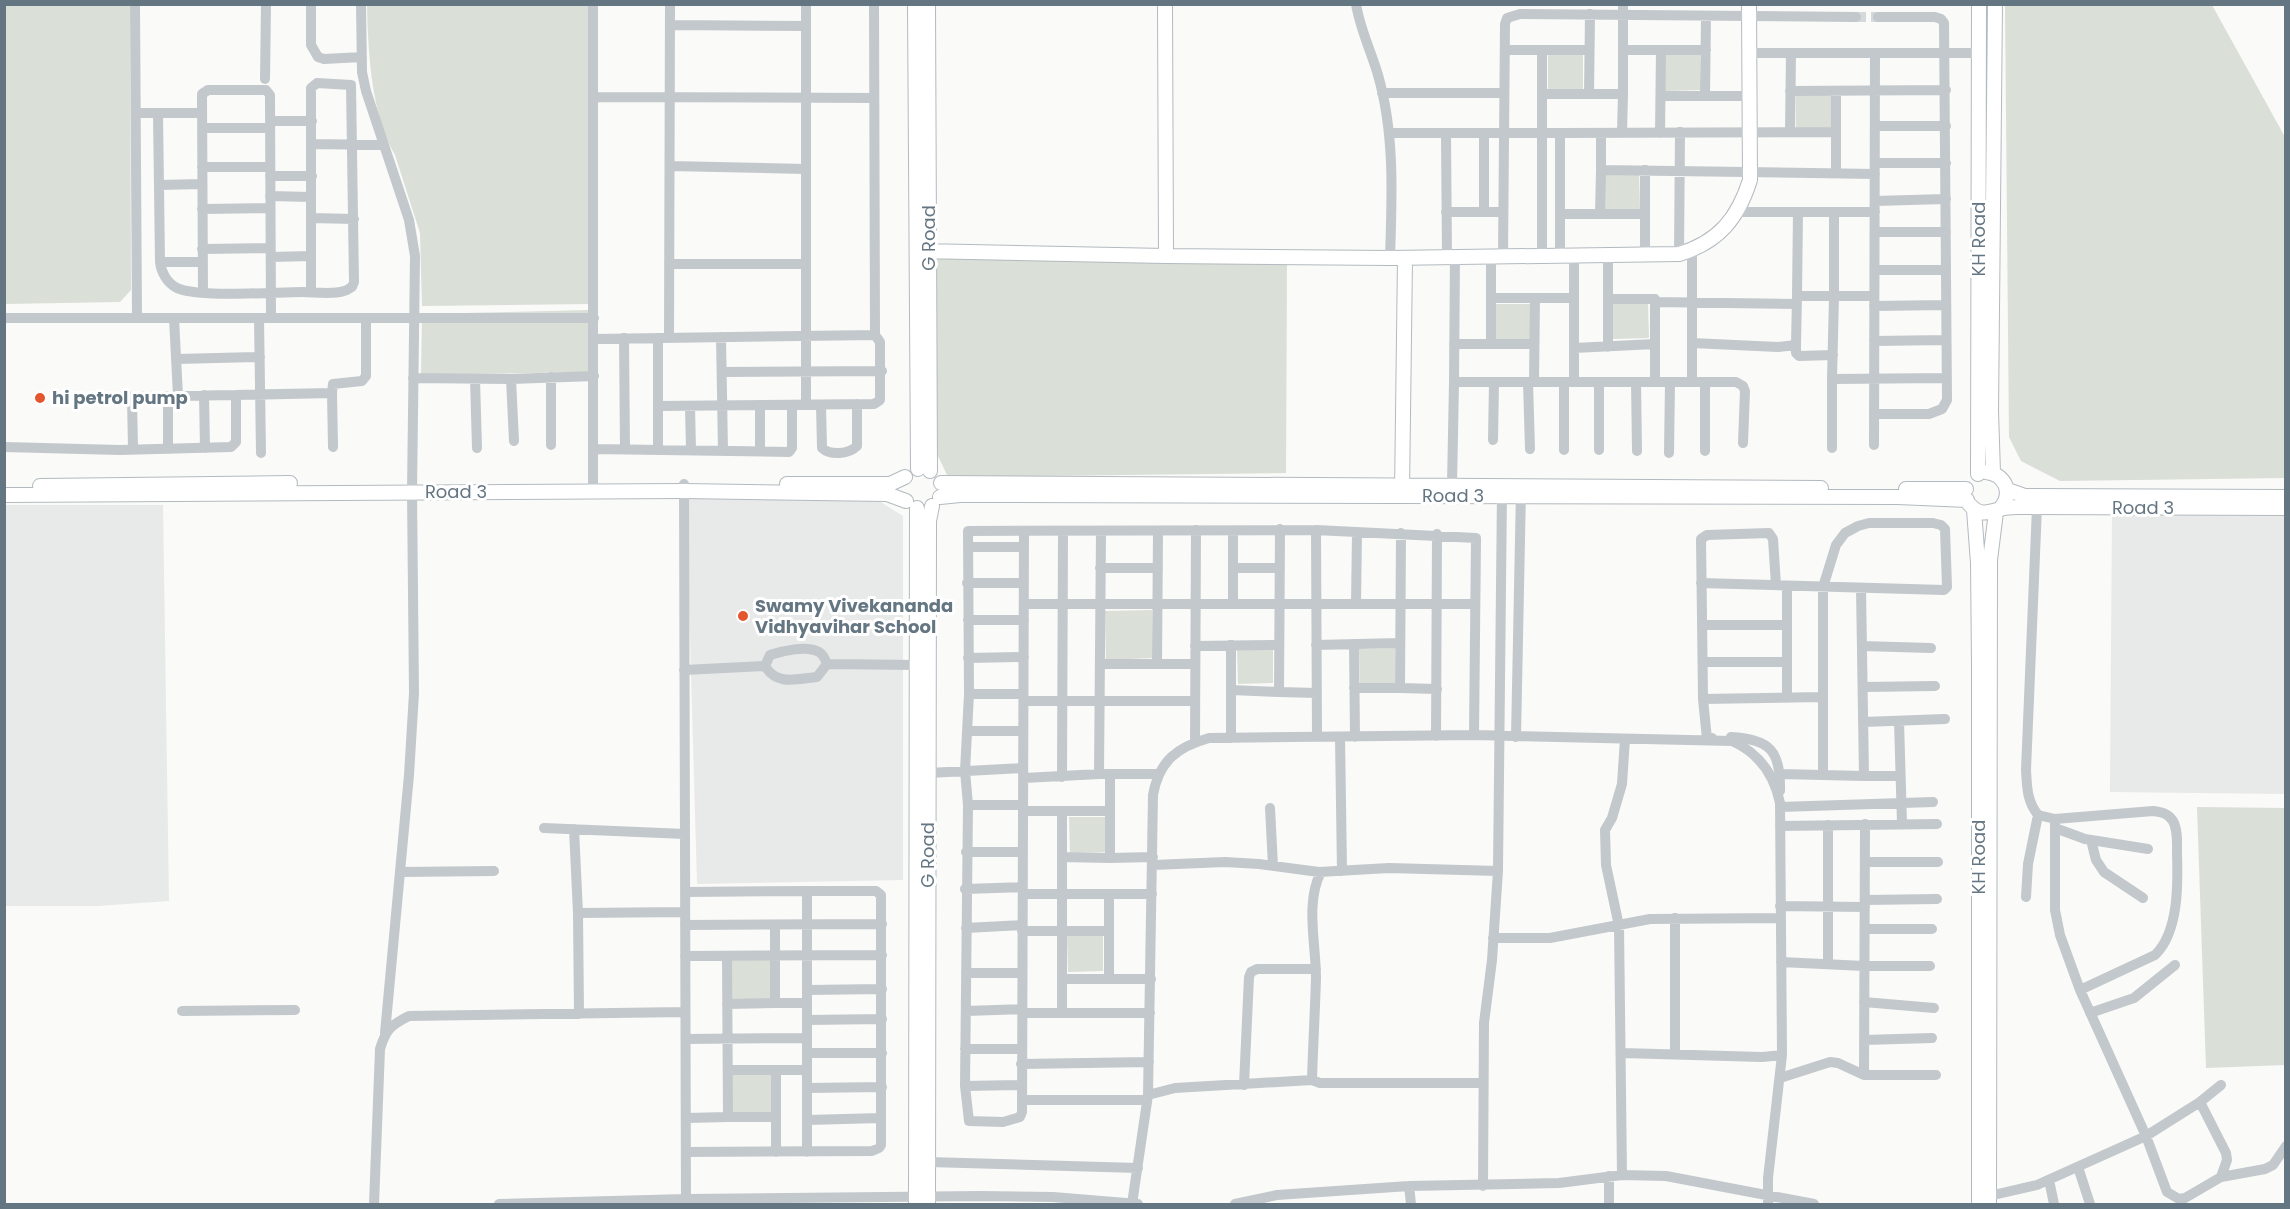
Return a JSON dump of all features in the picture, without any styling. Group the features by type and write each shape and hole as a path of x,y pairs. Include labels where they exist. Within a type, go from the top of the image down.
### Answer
{"street":[{"path":"135,4 137,318"},
{"path":"265,79 266,4"},
{"path":"311,4 311,45 318,57 324,59 362,57"},
{"path":"361,4 362,72 366,91 414,240 412,487 414,693 409,775 385,1033 381,1049 374,1204"},
{"path":"593,4 593,488"},
{"path":"658,450 658,406 669,264 670,4"},
{"path":"806,4 806,405"},
{"path":"658,406 874,404 880,400 882,371 880,340 875,335 874,4"},
{"name":"G Road","path":"915,4 922,251 924,470"},
{"name":"G Road","path":"922,251 928,4"},
{"path":"1165,4 1166,256"},
{"path":"1356,4 1382,93 1390,133 1392,158 1390,258"},
{"name":"KH Road","path":"1978,474 1979,4"},
{"name":"KH Road","path":"1993,473 1991,411 1995,4"},
{"path":"1622,133 1623,10"},
{"path":"1491,344 1491,298 1502,212 1504,51 1507,18 1512,15 1590,14 1623,10 1662,10 1706,16 1749,10 1856,17"},
{"path":"922,251 1390,258 1608,256 1686,252 1728,226 1743,202 1750,180 1749,10"},
{"path":"1589,94 1590,14"},
{"path":"1706,16 1706,96"},
{"path":"1874,414 1938,413 1947,400 1944,23 1935,17 1878,17"},
{"path":"670,25 806,26"},
{"path":"1504,51 1589,50"},
{"path":"1623,50 1706,50"},
{"path":"1660,132 1661,50"},
{"path":"1542,51 1542,256"},
{"path":"1750,53 1979,53"},
{"path":"1790,132 1791,53"},
{"path":"1874,445 1875,53"},
{"path":"158,113 160,262 161,270 170,284 177,288 203,293 344,292 352,287 354,282 352,88 349,83 314,84 311,88 311,292"},
{"path":"203,293 202,94 208,90 266,90 270,94 271,292 260,357 261,453"},
{"path":"1790,91 1946,90"},
{"path":"1836,91 1836,173"},
{"path":"1382,93 1504,93"},
{"path":"1542,94 1623,94"},
{"path":"1661,96 1750,96"},
{"path":"593,97 874,98"},
{"path":"137,113 202,113"},
{"path":"202,128 312,121"},
{"path":"1875,126 1946,126"},
{"path":"1680,132 1680,170 1692,303 1692,382"},
{"path":"1390,133 1836,132"},
{"path":"1446,133 1446,212 1451,257 1454,344 1452,485"},
{"path":"1484,133 1484,212"},
{"path":"1560,133 1560,256"},
{"path":"1600,133 1600,214"},
{"path":"312,144 384,145"},
{"path":"1600,170 1836,173 1946,163"},
{"path":"670,166 806,169"},
{"path":"202,167 312,176"},
{"path":"1645,170 1645,255"},
{"path":"159,184 202,184"},
{"path":"270,196 311,197"},
{"path":"1737,212 1834,212 1946,199"},
{"path":"202,208 270,208"},
{"path":"1446,212 1502,212"},
{"path":"1798,212 1796,353 1799,356 1833,355"},
{"path":"1832,448 1834,212"},
{"path":"1560,214 1645,214"},
{"path":"311,218 354,219"},
{"path":"1875,232 1946,232"},
{"path":"202,249 311,256"},
{"path":"1564,450 1574,348 1574,256"},
{"path":"1608,256 1608,346"},
{"path":"1402,490 1405,258"},
{"path":"160,262 202,262"},
{"path":"669,264 806,264"},
{"path":"1875,270 1946,270"},
{"path":"1608,299 1655,299 1655,302 1692,303 1797,300 1834,296 1946,305"},
{"path":"1491,298 1574,298"},
{"path":"1530,449 1535,298"},
{"path":"1655,302 1655,382"},
{"path":"4,318 594,318"},
{"path":"168,449 177,359 174,318"},
{"path":"333,447 333,384 365,379 366,318"},
{"path":"594,339 875,335"},
{"path":"721,337 723,451"},
{"path":"624,339 625,449"},
{"path":"1874,341 1946,340"},
{"path":"1692,343 1778,347 1796,345"},
{"path":"1454,344 1534,344"},
{"path":"1574,348 1655,344"},
{"path":"177,359 260,357"},
{"path":"722,372 882,371"},
{"path":"413,378 511,379 594,376"},
{"path":"551,377 551,445"},
{"path":"475,378 477,448"},
{"path":"1832,380 1947,378"},
{"path":"511,379 514,441"},
{"path":"1454,382 1736,382 1743,386 1745,392 1743,443"},
{"path":"1493,440 1494,382"},
{"path":"1599,382 1599,450"},
{"path":"1636,382 1637,452"},
{"path":"1669,453 1670,382"},
{"path":"1705,451 1706,382"},
{"path":"110,397 332,393"},
{"path":"204,395 205,448"},
{"path":"4,447 168,449 231,447 235,445 236,395"},
{"path":"132,397 133,449"},
{"path":"821,405 822,448 827,452 843,452 857,446 857,404"},
{"path":"760,405 760,451"},
{"path":"593,449 791,450 792,405"},
{"path":"690,406 691,450"},
{"path":"924,470 939,478 937,495 912,505 902,489 905,477 924,470"},
{"path":"1993,473 2003,479 2008,490 2007,500 1998,510 1981,513 1969,500 1972,477 1978,474 1993,473"},
{"name":"Road 3","path":"4,486 593,488 890,484 905,477"},
{"name":"Road 3","path":"1402,490 1452,485 1502,491"},
{"name":"Road 3","path":"4,495 412,487"},
{"path":"684,487 686,1202"},
{"name":"Road 3","path":"684,487 887,494 912,505"},
{"name":"Road 3","path":"937,495 1402,490 1969,500"},
{"name":"Road 3","path":"2008,490 2025,496 2286,497"},
{"path":"1483,1186 1484,1023 1492,960 1497,871 1502,491"},
{"path":"1516,737 1521,492"},
{"name":"G Road","path":"922,1201 928,1162 929,520 937,495"},
{"name":"KH Road","path":"1969,500 1978,563 1986,1202"},
{"name":"G Road","path":"912,505 917,665 922,1201"},
{"path":"2037,507 2026,770 2028,797 2038,815 2091,840 2148,849"},
{"name":"Road 3","path":"1998,510 2037,507 2286,508"},
{"name":"KH Road","path":"1986,1202 1990,560 1998,510"},
{"path":"1701,584 1823,587 1861,588 1946,589 1946,535 1941,525 1869,523 1845,533 1836,545 1823,587 1823,775"},
{"path":"1195,742 1196,530"},
{"path":"1279,692 1280,530"},
{"path":"1024,531 1022,1112 1017,1119 1003,1122 969,1121 965,1086 965,889 968,805 965,771 969,694 968,531 1316,530 1437,534 1476,538 1474,735"},
{"path":"1316,530 1317,737"},
{"path":"1062,777 1063,531"},
{"path":"1101,531 1100,701 1110,811 1110,858"},
{"path":"1157,664 1158,531"},
{"path":"1233,531 1233,604"},
{"path":"1356,604 1357,532"},
{"path":"1400,688 1401,533"},
{"path":"1707,739 1702,662 1700,543 1703,536 1769,533 1773,539 1787,625 1787,698"},
{"path":"1436,736 1437,534"},
{"path":"969,547 1024,547"},
{"path":"1100,568 1158,568"},
{"path":"1233,568 1280,568"},
{"path":"967,583 1024,584"},
{"path":"1861,588 1864,776"},
{"path":"1024,604 1474,604"},
{"path":"968,620 1024,620"},
{"path":"1702,625 1787,625"},
{"path":"1354,644 1355,736"},
{"path":"1316,645 1399,644"},
{"path":"1231,645 1231,738"},
{"path":"1195,646 1279,645"},
{"path":"1862,646 1931,648"},
{"path":"765,666 770,655 778,652 808,650 816,650 822,654 827,664"},
{"path":"968,658 1024,657"},
{"path":"1702,662 1787,662"},
{"path":"765,666 769,673 783,681 817,677 827,664"},
{"path":"827,664 917,665"},
{"path":"1100,664 1195,664"},
{"path":"684,669 765,666"},
{"path":"1863,687 1935,686"},
{"path":"1354,688 1437,689"},
{"path":"1231,690 1317,693"},
{"path":"969,694 1062,701 1195,701"},
{"path":"1703,699 1823,697"},
{"path":"1863,722 1945,719"},
{"path":"1899,721 1902,824"},
{"path":"967,731 1023,731"},
{"path":"1132,1204 1148,1097 1153,795 1158,774 1166,761 1177,752 1195,742 1209,738 1474,735 1732,741 1746,747 1758,758 1777,787 1780,805"},
{"path":"1340,737 1342,872"},
{"path":"1707,739 1726,737 1758,740 1771,751 1780,774 1782,1055 1768,1179 1768,1200"},
{"path":"1622,1176 1619,926 1606,866 1605,830 1620,796 1625,739"},
{"path":"928,773 965,771 1062,777 1158,774"},
{"path":"1780,774 1900,776"},
{"path":"1780,805 1933,802"},
{"path":"968,805 1062,811 1110,811"},
{"path":"1270,808 1274,866"},
{"path":"1062,811 1062,1013"},
{"path":"2055,823 2153,811 2165,812 2173,821 2176,832 2178,893 2170,927 2160,950 2147,959 2080,990"},
{"path":"2026,897 2028,864 2038,815"},
{"path":"2055,823 2055,910 2060,935 2080,990 2146,1136 2167,1192 2179,1199 2186,1198 2221,1177 2265,1170 2273,1165 2286,1146"},
{"path":"1864,1075 1865,824"},
{"path":"1780,826 1937,824"},
{"path":"1828,825 1828,964"},
{"path":"544,828 685,834"},
{"path":"574,829 579,1014"},
{"path":"2091,840 2096,860 2104,872 2143,898"},
{"path":"966,852 1022,852"},
{"path":"1062,857 1225,862 1321,872 1389,868 1497,871"},
{"path":"1865,862 1938,862"},
{"path":"400,872 494,871"},
{"path":"1312,1080 1316,969 1312,916 1316,882 1321,872"},
{"path":"965,889 1022,890 1062,894 1152,894"},
{"path":"807,891 807,1152"},
{"path":"685,892 879,892 882,899 881,1145 877,1150 686,1152"},
{"path":"1108,979 1109,894"},
{"path":"1780,906 1828,907 1937,899"},
{"path":"578,913 685,912"},
{"path":"1493,938 1550,938 1650,918 1781,918"},
{"path":"1675,918 1675,1054"},
{"path":"685,925 882,924"},
{"path":"775,925 775,1003"},
{"path":"966,928 1109,931"},
{"path":"1864,929 1932,929"},
{"path":"685,956 882,955"},
{"path":"727,956 728,1117"},
{"path":"1781,962 1930,966"},
{"path":"2090,1013 2134,998 2175,965"},
{"path":"1244,1085 1251,972 1257,969 1316,969"},
{"path":"966,973 1022,973"},
{"path":"1062,979 1151,979"},
{"path":"807,990 882,989"},
{"path":"1864,1002 1934,1008"},
{"path":"727,1004 807,1003"},
{"path":"182,1011 295,1010"},
{"path":"966,1011 1150,1013"},
{"path":"385,1033 394,1023 409,1016 686,1012"},
{"path":"807,1020 882,1019"},
{"path":"686,1039 807,1038"},
{"path":"1864,1040 1932,1038"},
{"path":"965,1049 1021,1049"},
{"path":"807,1053 882,1053"},
{"path":"1622,1053 1762,1057 1782,1055"},
{"path":"1021,1064 1149,1062"},
{"path":"1780,1078 1830,1062 1838,1063 1864,1075 1936,1076"},
{"path":"728,1070 807,1070"},
{"path":"776,1070 776,1152"},
{"path":"1022,1100 1148,1097 1175,1088 1312,1080 1320,1083 1484,1083"},
{"path":"965,1086 1021,1085"},
{"path":"1986,1202 2037,1185 2146,1136 2200,1102 2221,1085"},
{"path":"807,1088 882,1087"},
{"path":"2200,1102 2228,1160 2221,1177"},
{"path":"686,1118 776,1117"},
{"path":"807,1120 881,1118"},
{"path":"928,1162 1138,1168"},
{"path":"2078,1167 2090,1204"},
{"path":"1608,1176 1609,1204"},
{"path":"1235,1204 1277,1195 1409,1186 1483,1186 1559,1183 1608,1176 1666,1176 1768,1200 1814,1204"},
{"path":"2049,1180 2054,1204"},
{"path":"1409,1186 1411,1204"},
{"path":"499,1204 922,1201 1053,1197 1138,1204"}],"shaded area":[{"path":"4,5 130,5 131,290 120,302 5,304"},
{"path":"367,5 590,5 591,304 422,306 420,233 376,102 368,42"},
{"path":"2005,5 2212,5 2285,137 2285,478 2060,481 2021,461 2009,437"},
{"path":"1583,54 1583,90 1548,90 1548,55"},
{"path":"1665,55 1700,55 1701,90 1665,91"},
{"path":"1831,94 1832,130 1796,130 1796,95"},
{"path":"1639,173 1640,209 1604,209 1604,174"},
{"path":"936,255 1287,263 1286,473 948,477 937,454"},
{"path":"1613,303 1648,303 1649,338 1613,339"},
{"path":"1495,304 1531,304 1531,339 1496,340"},
{"path":"589,310 590,372 421,375 422,314"},
{"path":"686,497 879,501 903,516 903,880 697,884"},
{"path":"5,505 163,505 169,901 98,906 5,906"},
{"path":"2285,512 2285,794 2110,792 2112,514"},
{"path":"1152,610 1153,658 1106,660 1105,611"},
{"path":"1273,648 1273,683 1238,684 1237,649"},
{"path":"1395,648 1395,684 1360,684 1359,649"},
{"path":"2197,807 2285,808 2285,1065 2206,1068"},
{"path":"1069,817 1105,817 1105,852 1070,853"},
{"path":"1067,936 1103,936 1103,971 1068,972"},
{"path":"770,958 771,1000 730,1001 730,959"},
{"path":"771,1072 771,1115 731,1115 731,1073"}],"tunnel":[{"path":"1856,17 1878,17"}],"place":[{"name":"hi petrol pump","path":"40,398"},
{"name":"Swamy Vivekananda Vidhyavihar School","path":"743,616"}]}
